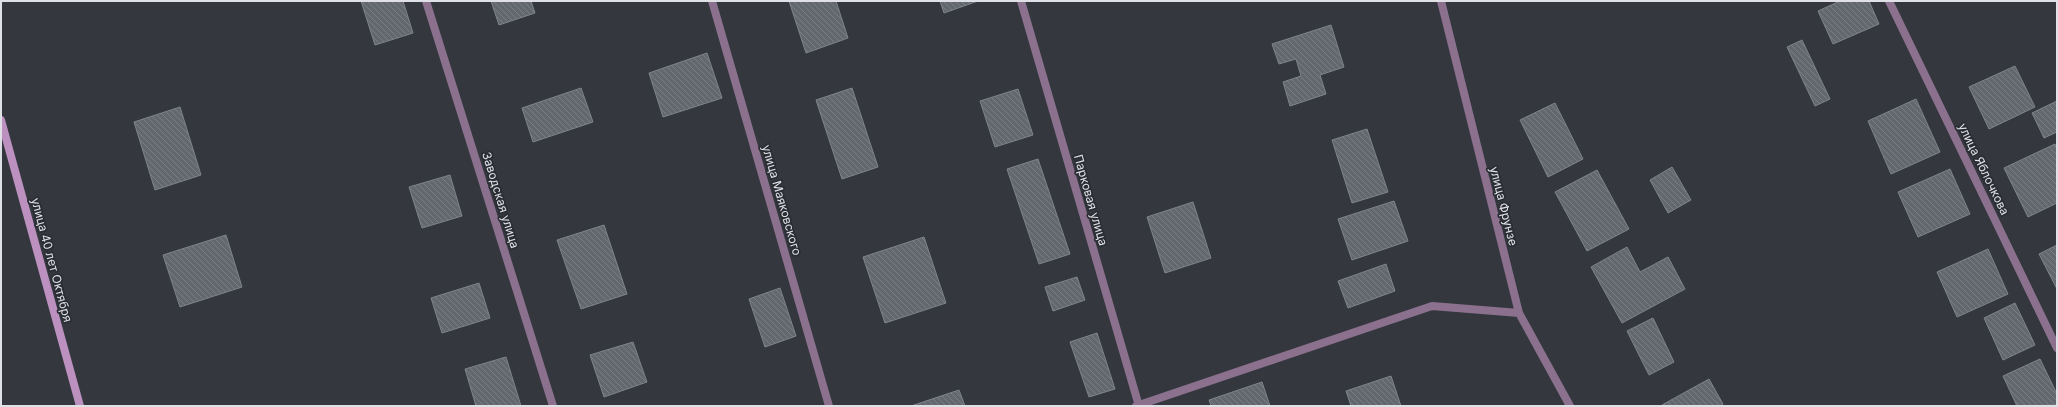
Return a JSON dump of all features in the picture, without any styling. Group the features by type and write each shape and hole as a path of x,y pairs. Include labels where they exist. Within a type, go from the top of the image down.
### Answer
{"street":[{"name":"Заводская улица","path":"426,1 553,406"},
{"name":"улица Маяковского","path":"712,1 828,406"},
{"name":"Парковая улица","path":"1021,1 1138,406"},
{"name":"улица Фрунзе","path":"1441,1 1519,313 1570,406"},
{"name":"улица Яблочкова","path":"1889,1 2057,348"},
{"name":"улица 40 лет Октября","path":"1,120 80,406"},
{"path":"1138,406 1432,306 1519,313"}],"building":[{"path":"361,1 403,1 413,33 375,45"},
{"path":"491,1 531,1 535,13 499,25"},
{"path":"789,1 836,1 848,38 806,53"},
{"path":"940,1 978,1 944,13"},
{"path":"1840,1 1869,1 1879,24 1833,44 1818,11"},
{"path":"1331,25 1344,67 1320,75 1326,94 1290,106 1283,82 1301,76 1296,59 1279,64 1272,44"},
{"path":"1802,40 1830,99 1815,106 1787,47"},
{"path":"707,53 722,98 663,117 649,73"},
{"path":"2015,66 2035,107 1989,129 1969,87"},
{"path":"581,88 593,122 533,142 522,108"},
{"path":"852,88 878,167 842,179 816,100"},
{"path":"1018,89 1033,135 995,147 980,101"},
{"path":"1916,99 1940,152 1891,174 1868,121"},
{"path":"2057,101 2057,132 2044,138 2032,113"},
{"path":"1555,103 1583,159 1548,177 1520,120"},
{"path":"180,107 201,175 155,190 134,122"},
{"path":"1367,129 1388,192 1352,203 1332,140"},
{"path":"2055,144 2057,149 2057,203 2028,217 2004,168"},
{"path":"1038,159 1070,254 1039,264 1007,169"},
{"path":"1672,167 1691,200 1668,213 1650,180"},
{"path":"1950,169 1970,214 1918,237 1898,192"},
{"path":"1597,170 1629,229 1587,251 1555,192"},
{"path":"450,175 462,216 422,228 409,187"},
{"path":"1394,201 1408,241 1352,260 1338,219"},
{"path":"1193,202 1211,258 1165,273 1147,217"},
{"path":"604,225 627,294 581,309 557,240"},
{"path":"226,235 242,287 180,307 163,255"},
{"path":"924,237 946,303 885,323 863,257"},
{"path":"2057,245 2057,289 2039,254"},
{"path":"1627,247 1640,272 1668,257 1685,289 1622,323 1591,267"},
{"path":"1988,249 2008,294 1957,317 1937,272"},
{"path":"1386,264 1395,291 1348,308 1338,281"},
{"path":"1077,277 1085,300 1053,311 1045,287"},
{"path":"479,283 490,318 442,333 431,298"},
{"path":"780,288 796,336 765,347 749,299"},
{"path":"2015,303 2035,345 2003,360 1984,318"},
{"path":"1653,318 1674,362 1649,375 1627,331"},
{"path":"1097,333 1115,389 1089,397 1070,342"},
{"path":"633,342 647,382 604,397 590,355"},
{"path":"506,357 521,406 476,406 465,369"},
{"path":"2040,359 2057,394 2057,405 2017,406 2003,376"},
{"path":"1391,376 1401,406 1351,406 1346,391"},
{"path":"1709,379 1723,404 1720,406 1662,405"},
{"path":"1262,382 1270,406 1211,406 1209,400"},
{"path":"959,390 965,406 911,406"}]}
